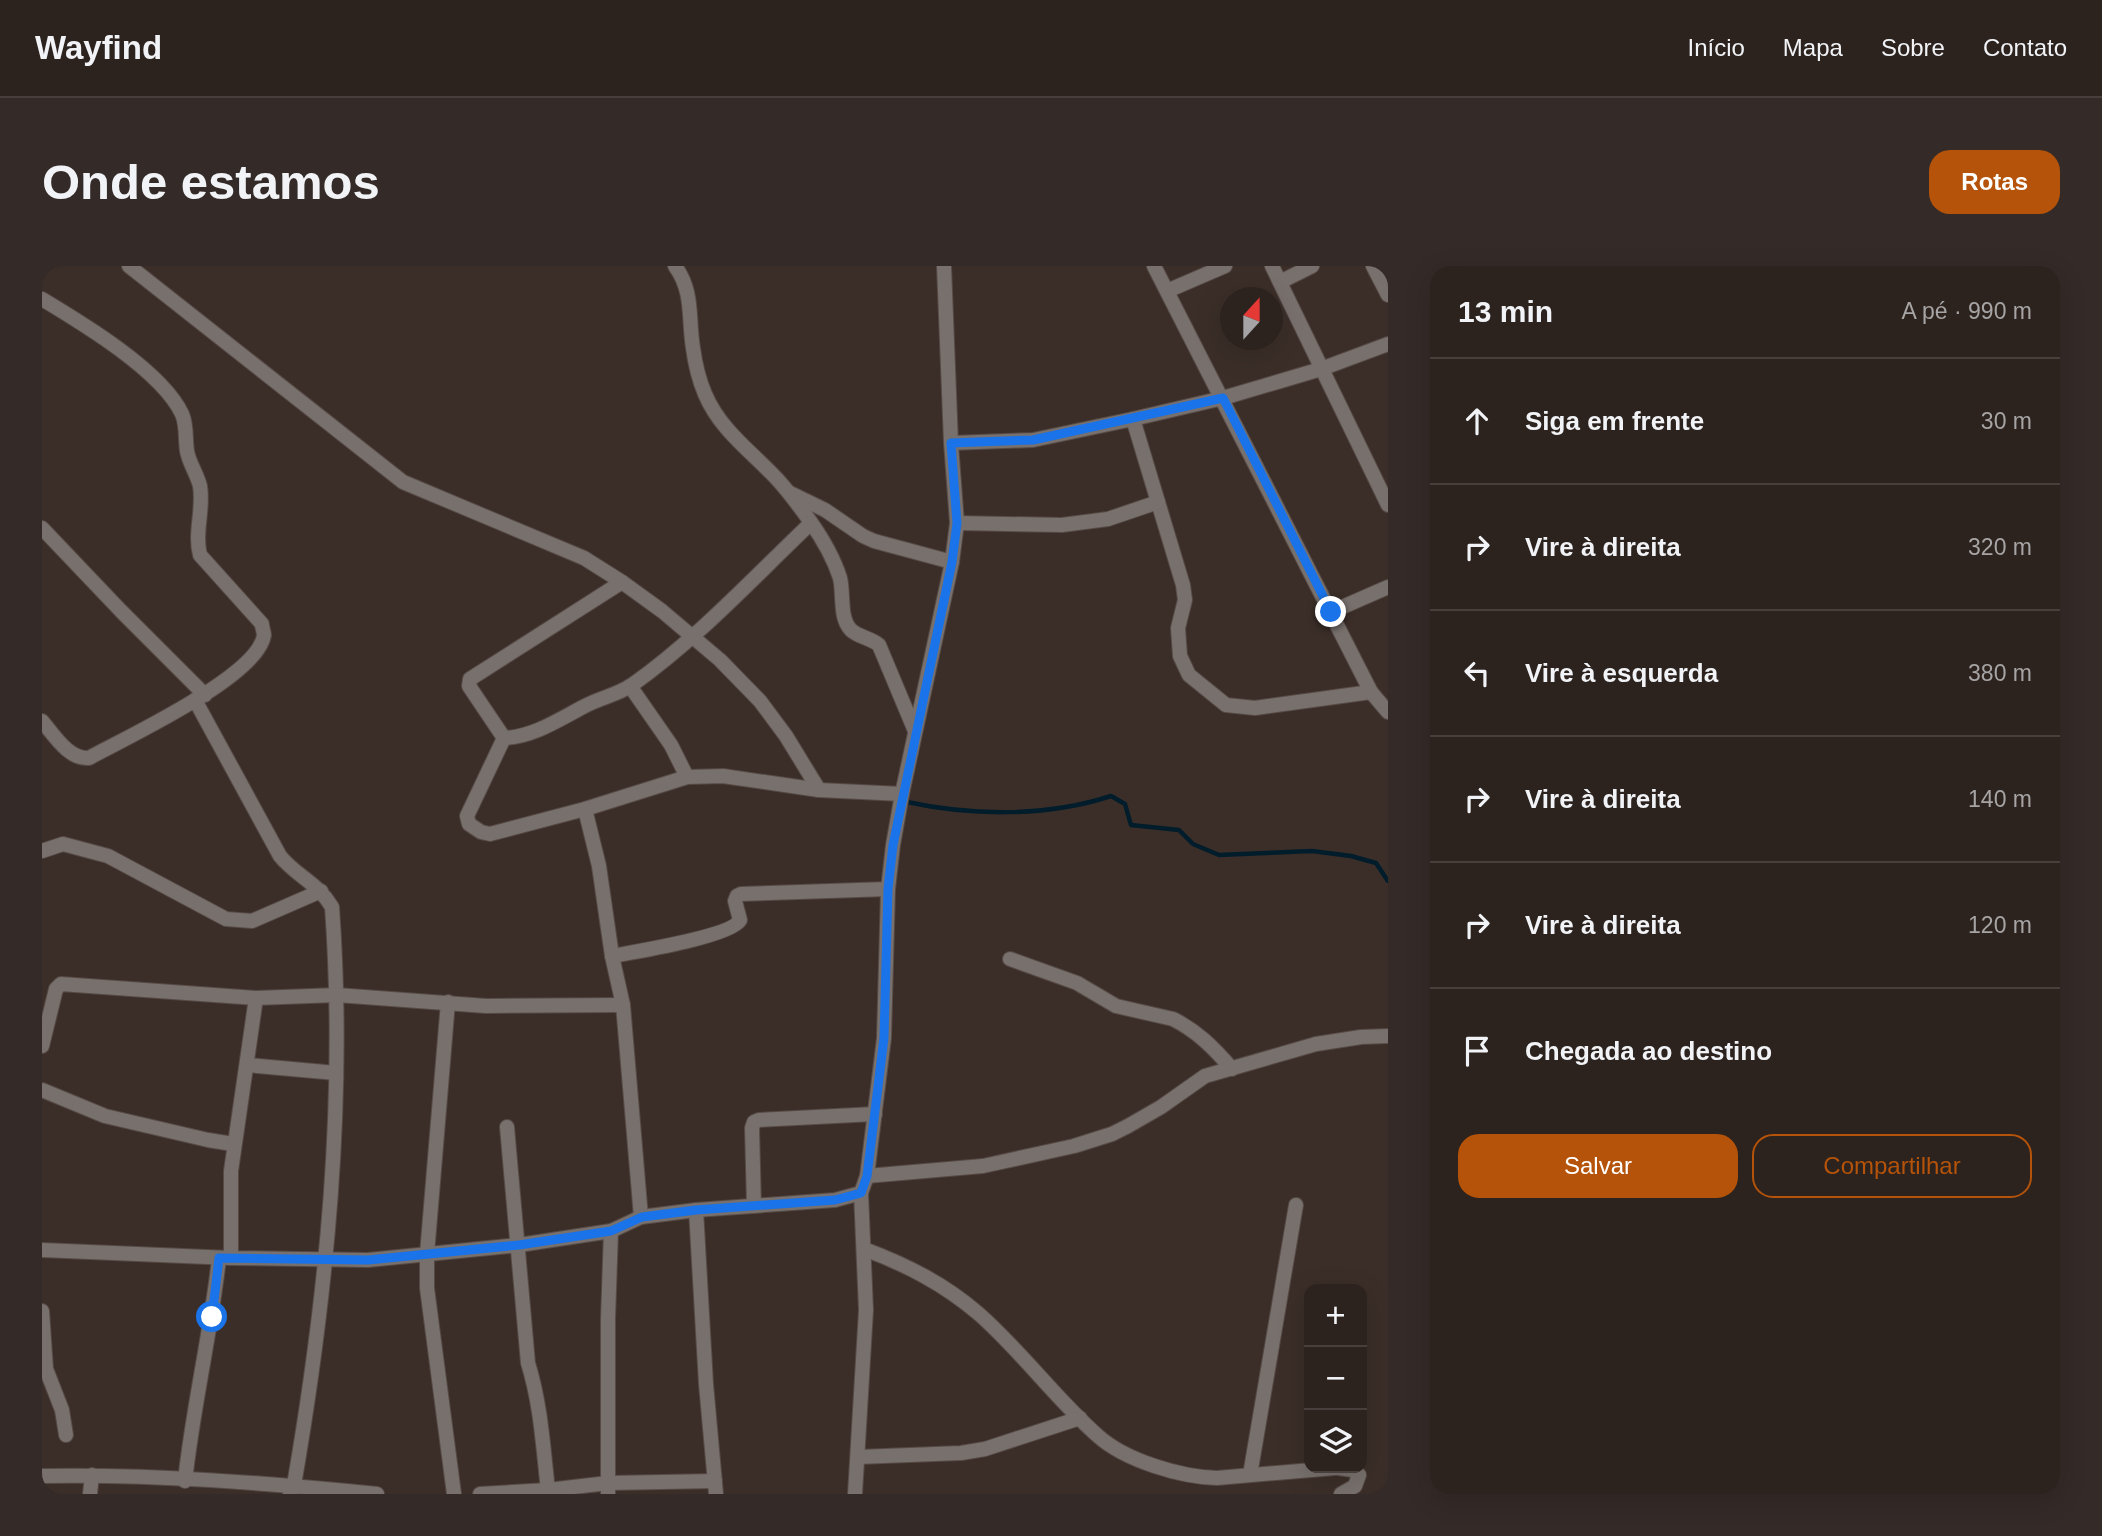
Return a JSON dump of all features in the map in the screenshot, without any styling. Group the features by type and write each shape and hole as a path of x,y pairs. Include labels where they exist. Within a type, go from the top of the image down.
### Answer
{"street":[{"path":"129,266 403,482 584,558 622,582 693,636 760,701 786,736 819,790"},
{"path":"675,266 688,291 692,346 705,395 731,435 788,493 811,523 832,559 839,578 847,624 855,633 879,645 915,731"},
{"path":"855,1494 866,1310 861,1193 867,1176 884,1038 888,889 902,794 952,562 957,523 944,266"},
{"path":"1154,266 1371,692 1388,712"},
{"path":"1167,291 1225,266"},
{"path":"1272,266 1388,505"},
{"path":"1280,282 1312,266"},
{"path":"1373,266 1388,295"},
{"path":"42,299 128,356 168,392 182,415 187,454 200,485 200,555 262,624 264,635 250,659 200,697 89,758 81,759 72,754 42,721"},
{"path":"951,443 1033,440 1133,419 1223,398 1321,369 1388,344"},
{"path":"1133,419 1183,585 1185,600 1178,628 1180,656 1189,675 1226,705 1255,708 1371,692"},
{"path":"788,493 825,510 874,541 952,562"},
{"path":"957,523 1062,525 1108,519 1158,502"},
{"path":"504,738 520,738 531,734 596,700 630,686 693,636 811,523"},
{"path":"42,528 200,697 280,856 321,891 332,907 337,995 331,1193 312,1381 292,1489"},
{"path":"504,738 469,686 470,679 622,582"},
{"path":"1331,612 1388,587"},
{"path":"630,686 671,745 687,777"},
{"path":"504,738 467,816 473,828 490,834 585,809 687,777 723,776 819,790 902,794"},
{"path":"585,809 599,866 612,956 623,1005 642,1217"},
{"path":"42,852 63,844 108,856 181,893 221,918 246,922 321,891"},
{"path":"612,956 734,928 740,920 735,901 741,894 888,889"},
{"path":"1010,959 1068,979 1116,1006 1173,1019 1206,1040 1232,1069"},
{"path":"42,1046 56,989 61,984 256,998 337,995 486,1006 623,1005"},
{"path":"186,1481 191,1429 225,1258 233,1143 256,998"},
{"path":"448,1002 427,1254 427,1288 454,1494"},
{"path":"867,1176 984,1166 1074,1146 1112,1134 1161,1107 1205,1076 1316,1044 1388,1036"},
{"path":"247,1065 336,1073"},
{"path":"42,1090 105,1116 208,1140 233,1143"},
{"path":"754,1206 754,1122 759,1119 876,1114"},
{"path":"507,1127 528,1363 536,1388 542,1424 548,1490"},
{"path":"42,1250 225,1258 368,1260 519,1245 611,1231 642,1217 696,1210 835,1200 861,1193"},
{"path":"1250,1475 1296,1205"},
{"path":"480,1494 608,1488 715,1488 696,1210"},
{"path":"608,1488 608,1300 611,1231"},
{"path":"864,1249 906,1265 961,1299 1009,1342 1099,1437 1114,1447 1169,1470 1199,1478 1304,1471"},
{"path":"42,1311 44,1369 62,1410 66,1435"},
{"path":"858,1457 961,1453 985,1449 1080,1418"},
{"path":"1341,1494 1355,1486 1359,1475 1357,1473"},
{"path":"90,1494 92,1475"},
{"path":"42,1476 92,1475 377,1494"}],"waterway":[{"path":"907,802 957,810 1009,812 1061,808 1111,796 1125,804 1131,825 1179,830 1193,844 1219,855 1312,851 1351,856 1376,863 1388,881"}],"route":[{"path":"212,1317 219,1258 368,1260 519,1245 611,1231 642,1217 696,1210 845,1199 861,1193 867,1176 884,1038 888,889 893,845 952,562 957,523 951,443 1033,440 1223,398 1331,612"}]}
